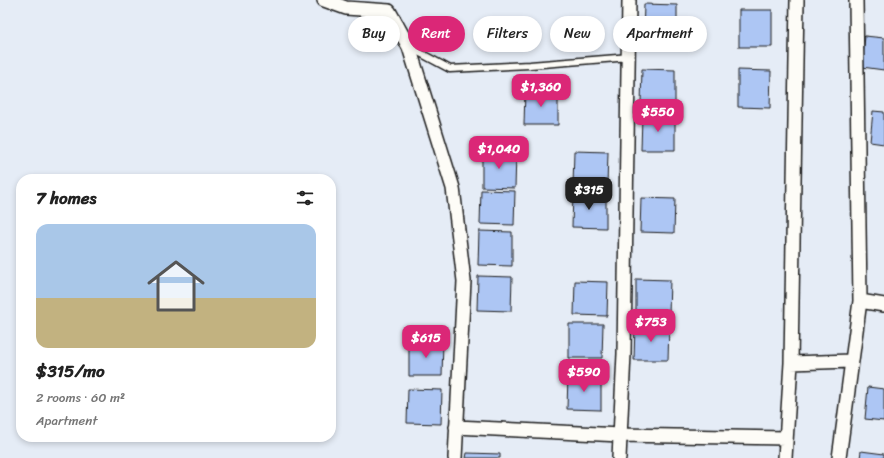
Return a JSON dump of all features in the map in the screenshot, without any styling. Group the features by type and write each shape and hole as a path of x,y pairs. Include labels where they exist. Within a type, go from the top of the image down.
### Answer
{"street":[{"path":"324,0 346,8 389,12 408,45"},
{"path":"619,458 624,354 630,57 629,0"},
{"path":"785,458 791,363 797,0"},
{"path":"839,458 860,301 856,0"},
{"path":"411,52 453,188 464,281 455,458"},
{"path":"860,301 884,305"},
{"path":"791,363 851,361"},
{"path":"456,427 620,435 786,438"}],"lane":[{"path":"418,52 450,69 530,65 630,57"}],"building":[{"path":"644,4 677,5 677,16 644,16"},
{"path":"739,10 772,10 772,47 739,47"},
{"path":"865,36 884,38 884,70 862,67"},
{"path":"642,69 675,70 675,104 641,103"},
{"path":"738,70 771,71 770,108 738,107"},
{"path":"525,91 558,91 558,125 524,125"},
{"path":"873,111 884,112 884,144 870,142"},
{"path":"642,116 675,116 675,150 641,150"},
{"path":"574,151 608,152 607,186 573,186"},
{"path":"482,153 516,153 515,188 482,187"},
{"path":"481,190 515,191 514,225 480,224"},
{"path":"573,193 606,194 606,228 572,227"},
{"path":"641,198 675,199 674,233 640,232"},
{"path":"479,231 512,232 512,266 478,265"},
{"path":"478,276 512,277 511,311 477,310"},
{"path":"636,279 670,280 669,314 636,314"},
{"path":"575,281 608,282 607,316 574,315"},
{"path":"569,324 603,324 602,358 569,358"},
{"path":"635,325 669,326 668,360 634,360"},
{"path":"409,341 443,342 442,376 409,376"},
{"path":"568,375 601,376 601,410 567,409"},
{"path":"868,387 884,389 884,421 865,419"},
{"path":"408,389 442,390 441,424 407,423"},
{"path":"861,451 884,454 884,458 860,458"},
{"path":"467,453 500,454 500,458 466,458"}]}
